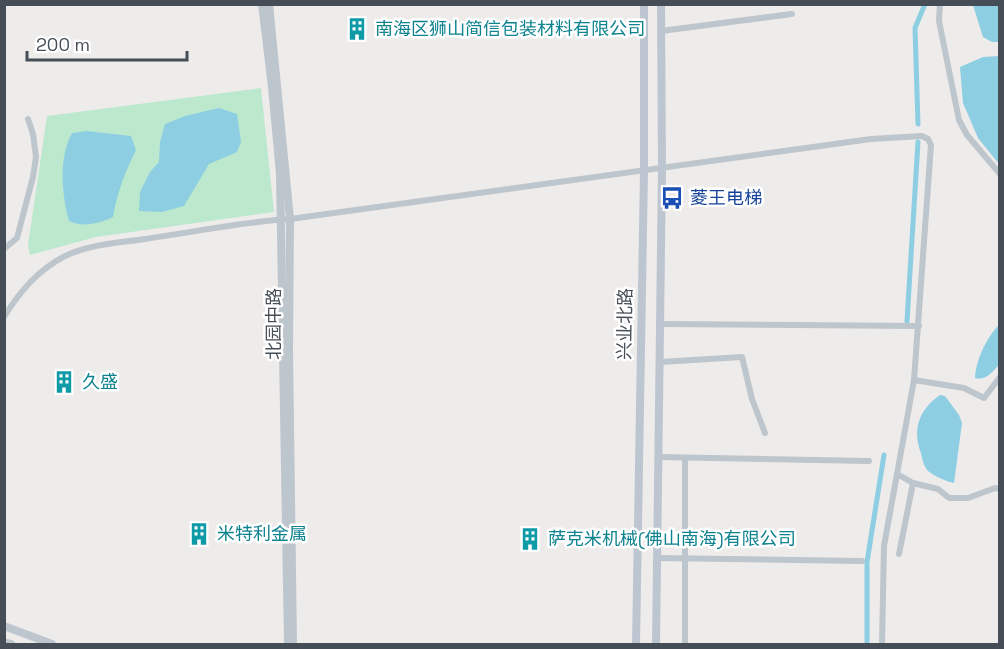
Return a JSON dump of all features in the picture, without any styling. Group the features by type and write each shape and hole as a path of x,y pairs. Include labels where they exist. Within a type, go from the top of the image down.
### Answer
{"main road":[{"name":"兴业北路","path":"636,645 644,171 644,4"},
{"name":"兴业北路","path":"656,645 662,169 661,4"}],"street":[{"name":"北园中路","path":"262,4 286,219 288,645"},
{"name":"北园中路","path":"269,4 278,78 286,219 293,645"},
{"path":"940,4 939,21 959,120 967,135 999,174"},
{"path":"661,31 792,14"},
{"path":"4,249 16,238 33,177 36,157 33,134 28,119"},
{"path":"4,316 29,281 66,256 90,247 239,224 662,169 871,139 922,135 931,145 914,380 884,546 882,645"},
{"path":"660,324 918,326"},
{"path":"660,362 742,357 752,399 765,433"},
{"path":"914,380 964,388 984,398 999,376"},
{"path":"659,457 869,461"},
{"path":"685,458 685,645"},
{"path":"897,474 913,483 938,489 949,498 968,498 994,488 999,489"},
{"path":"899,554 913,483"},
{"path":"657,558 862,561"},
{"path":"4,626 52,645"},
{"path":"4,642 11,645"}],"green space":[{"path":"261,88 274,212 96,237 30,255 28,245 47,116"}],"water":[{"path":"973,5 999,5 999,42 992,42 983,37"},
{"path":"1000,56 999,164 978,138 963,103 960,67 983,57"},
{"path":"219,108 237,114 241,142 237,152 209,164 184,206 162,212 139,211 140,192 150,172 159,162 160,142 165,124 185,116"},
{"path":"87,131 131,136 136,150 122,183 113,217 97,223 80,224 69,221 63,188 63,165 72,133"},
{"path":"999,325 999,365 986,377 975,378 982,350"},
{"path":"940,395 945,396 962,423 954,483 928,471 923,463 918,444 918,428 922,414"}],"waterway":[{"path":"918,124 915,28 925,4"},
{"path":"907,321 918,142"},
{"path":"867,644 867,562 884,455"}],"place":[{"name":"南海区狮山简信包装材料有限公司","path":"357,29"},
{"name":"菱王电梯","path":"672,198"},
{"name":"久盛","path":"64,382"},
{"name":"米特利金属","path":"199,534"},
{"name":"萨克米机械(佛山南海)有限公司","path":"530,539"}]}
